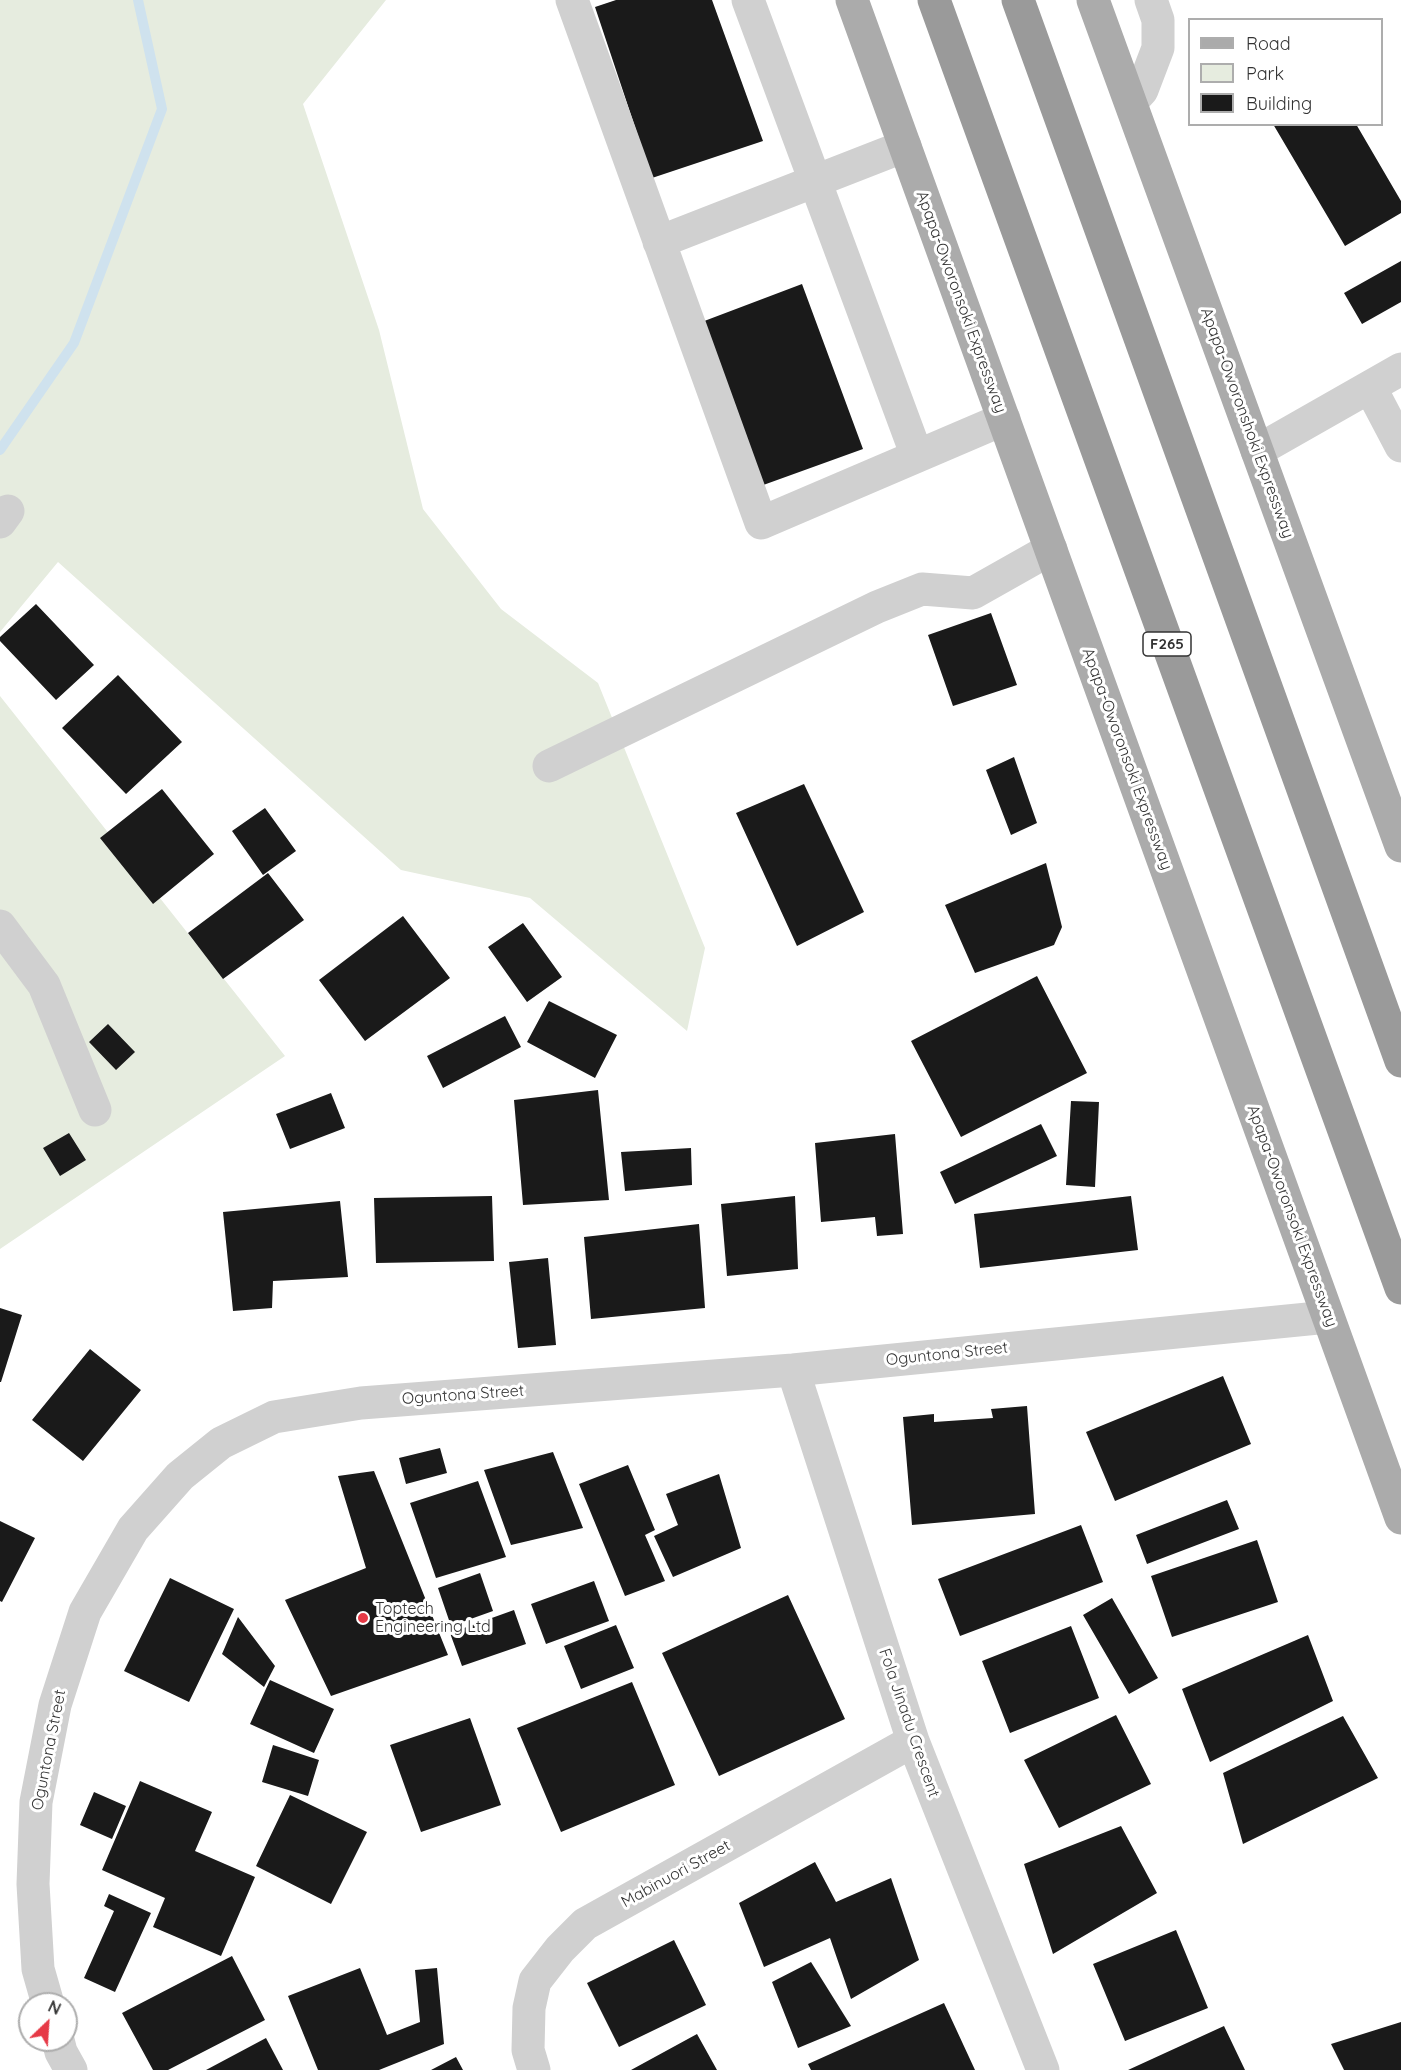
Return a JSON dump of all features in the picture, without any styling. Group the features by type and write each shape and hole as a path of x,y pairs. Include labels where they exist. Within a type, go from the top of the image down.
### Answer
{"highway":[{"name":"F265","path":"934,0 1401,1288"},
{"path":"1018,0 1401,1061"}],"main road":[{"name":"Apapa-Oworonsoki Expressway","path":"852,0 1401,1518"},
{"name":"Apapa-Oworonshoki Expressway","path":"1093,0 1401,846"}],"street":[{"path":"572,0 761,523 1004,418"},
{"path":"748,0 916,456"},
{"path":"1131,102 1142,90 1158,48 1158,20 1151,0"},
{"path":"659,242 905,146"},
{"path":"1257,451 1401,369"},
{"path":"1370,387 1401,446"},
{"path":"549,766 878,607 922,588 973,593 1051,549"},
{"path":"0,926 44,985 95,1110"},
{"name":"Oguntona Street","path":"45,1992 38,1969 33,1884 36,1802 55,1705 85,1612 133,1529 180,1476 221,1443 274,1417 361,1403 793,1370 1328,1317"},
{"name":"Fola Jinadu Crescent","path":"793,1370 913,1742 1043,2070"},
{"name":"Mabinuori Street","path":"534,2070 528,2050 528,2039 529,2008 535,1981 560,1949 585,1924 913,1742"},
{"path":"61,2052 71,2070"}],"green space":[{"path":"0,0 386,0 303,104 379,330 423,509 501,609 598,683 705,948 687,1031 530,898 401,870 58,562 0,632"},
{"path":"0,696 285,1056 0,1249"}],"building":[{"path":"616,0 712,0 763,141 652,178 595,7"},
{"path":"1274,126 1357,126 1401,201 1401,213 1345,246"},
{"path":"1401,261 1401,302 1362,324 1344,293"},
{"path":"802,284 863,449 755,488 699,323"},
{"path":"36,604 94,665 56,700 0,641 0,637"},
{"path":"991,613 1017,685 953,706 928,635"},
{"path":"118,675 182,742 126,794 62,728"},
{"path":"1014,757 1037,823 1011,835 986,770"},
{"path":"804,784 864,912 797,946 736,813"},
{"path":"162,789 214,854 153,904 100,838"},
{"path":"265,808 296,851 263,875 232,831"},
{"path":"1046,863 1062,927 1054,945 975,973 945,905"},
{"path":"268,873 304,920 223,979 188,933"},
{"path":"403,916 450,978 365,1041 319,980"},
{"path":"523,923 562,977 527,1002 488,947"},
{"path":"1037,976 1087,1073 961,1137 911,1041"},
{"path":"549,1001 617,1035 595,1078 527,1042"},
{"path":"505,1016 521,1047 443,1088 427,1056"},
{"path":"108,1024 135,1052 116,1070 89,1042"},
{"path":"598,1090 609,1200 523,1205 514,1100"},
{"path":"331,1093 345,1128 290,1149 276,1114"},
{"path":"1071,1101 1099,1102 1095,1187 1066,1185"},
{"path":"1041,1124 1057,1156 955,1204 940,1172"},
{"path":"69,1133 86,1160 60,1176 43,1148"},
{"path":"895,1134 903,1234 877,1236 875,1217 821,1222 815,1143"},
{"path":"691,1148 692,1185 625,1191 621,1152"},
{"path":"492,1196 494,1261 376,1263 374,1198"},
{"path":"795,1196 798,1269 727,1276 721,1204"},
{"path":"1131,1196 1138,1250 980,1268 974,1214"},
{"path":"340,1201 348,1277 273,1281 272,1308 233,1311 223,1212"},
{"path":"699,1224 705,1308 591,1319 584,1237"},
{"path":"548,1258 556,1345 518,1348 509,1262"},
{"path":"0,1308 22,1315 1,1382 0,1382"},
{"path":"90,1349 141,1390 83,1461 32,1420"},
{"path":"1223,1376 1251,1444 1115,1501 1086,1432"},
{"path":"1027,1406 1035,1514 912,1525 903,1417 934,1414 934,1422 993,1418 991,1409"},
{"path":"440,1448 447,1473 406,1484 399,1458"},
{"path":"553,1452 583,1528 511,1545 484,1470"},
{"path":"628,1465 655,1530 645,1535 665,1581 625,1596 579,1484"},
{"path":"374,1471 448,1655 331,1696 285,1600 366,1568 338,1476"},
{"path":"719,1474 741,1548 673,1577 654,1536 678,1525 666,1494"},
{"path":"478,1481 506,1557 436,1578 410,1503"},
{"path":"1227,1500 1239,1529 1147,1564 1136,1535"},
{"path":"0,1521 35,1538 2,1602 0,1601"},
{"path":"1081,1525 1103,1582 960,1636 938,1579"},
{"path":"1257,1540 1278,1602 1172,1637 1151,1576"},
{"path":"480,1573 493,1611 451,1626 438,1588"},
{"path":"170,1578 234,1609 189,1702 124,1671"},
{"path":"594,1581 609,1621 546,1644 531,1604"},
{"path":"788,1595 845,1719 719,1776 662,1653"},
{"path":"1112,1598 1158,1678 1129,1694 1083,1615"},
{"path":"514,1610 526,1644 462,1666 450,1633"},
{"path":"238,1617 275,1666 264,1687 222,1654"},
{"path":"616,1625 634,1668 581,1689 564,1646"},
{"path":"1071,1626 1099,1698 1010,1733 982,1661"},
{"path":"1308,1635 1333,1701 1210,1762 1182,1689"},
{"path":"270,1680 334,1709 314,1753 250,1724"},
{"path":"632,1682 675,1785 561,1832 517,1728"},
{"path":"1116,1715 1151,1784 1059,1828 1024,1760"},
{"path":"1343,1716 1378,1778 1243,1844 1223,1773"},
{"path":"470,1718 501,1805 421,1832 390,1745"},
{"path":"273,1745 319,1760 308,1796 262,1782"},
{"path":"140,1781 212,1812 195,1851 255,1877 221,1956 153,1927 165,1898 102,1870"},
{"path":"94,1792 126,1806 112,1839 80,1825"},
{"path":"290,1795 367,1832 331,1904 256,1866"},
{"path":"1121,1826 1157,1893 1053,1954 1024,1864"},
{"path":"815,1862 836,1902 891,1878 919,1960 851,1999 830,1938 764,1967 739,1903"},
{"path":"109,1894 151,1913 115,1992 84,1978 114,1911 104,1906"},
{"path":"1176,1930 1208,2008 1125,2041 1093,1964"},
{"path":"674,1940 706,2005 619,2047 587,1983"},
{"path":"232,1956 265,2020 168,2070 153,2070 122,2013"},
{"path":"811,1962 851,2026 798,2048 772,1982"},
{"path":"360,1968 387,2035 420,2022 415,1970 437,1968 444,2044 379,2070 318,2070 288,1996"},
{"path":"944,2003 975,2070 811,2070 808,2064"},
{"path":"1401,2022 1401,2070 1344,2070 1331,2044"},
{"path":"1224,2026 1245,2070 1128,2070"},
{"path":"697,2034 717,2070 631,2070"},
{"path":"266,2038 283,2070 206,2070"},
{"path":"456,2057 463,2070 431,2070"}],"waterway":[{"path":"0,450 74,343 162,109 138,0"}],"place":[{"name":"Toptech Engineering Ltd","path":"363,1618"}]}
